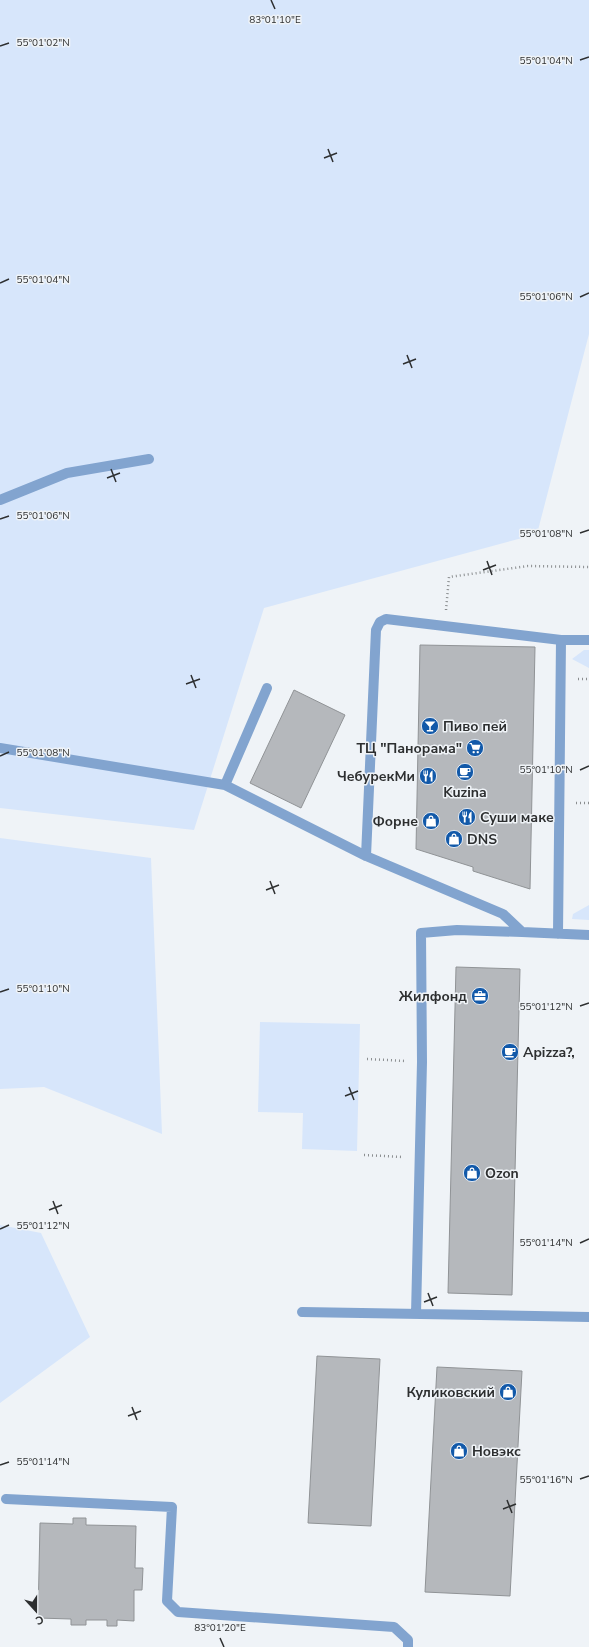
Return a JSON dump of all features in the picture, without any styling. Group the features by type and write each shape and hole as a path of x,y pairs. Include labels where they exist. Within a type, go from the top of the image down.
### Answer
{"lane":[{"path":"0,500 67,473 149,459"},
{"path":"366,856 376,630 380,622 386,619 562,640 589,640"},
{"path":"558,934 562,640"},
{"path":"224,784 267,688"},
{"path":"0,748 224,784 366,856 503,914 522,932"},
{"path":"416,1314 422,1062 421,933 457,930 589,935"},
{"path":"302,1312 589,1317"},
{"path":"6,1499 172,1507 167,1601 178,1612 394,1627 408,1640 408,1647"}],"path":[{"path":"445,626 449,577 528,566 589,566"},
{"path":"367,1059 392,1060"},
{"path":"364,1155 389,1156"}],"shaded area":[{"path":"0,0 589,0 589,334 537,534 264,608 194,830 0,808"},
{"path":"584,650 589,650 589,668 572,659"},
{"path":"0,838 151,858 162,1134 44,1087 0,1089"},
{"path":"589,905 589,920 572,919 573,914"},
{"path":"260,1022 360,1024 357,1151 302,1149 303,1113 258,1112"},
{"path":"0,1225 41,1233 90,1337 0,1403"}],"building":[{"name":"ТЦ \"Панорама\"","path":"420,645 535,647 530,889 473,871 473,867 416,849"},
{"path":"294,690 345,715 301,808 250,783"},
{"path":"456,967 520,969 512,1295 448,1293"},
{"path":"317,1356 380,1359 371,1526 308,1523"},
{"path":"437,1367 522,1371 510,1596 425,1592"},
{"path":"73,1518 86,1518 86,1525 136,1526 135,1568 143,1568 142,1590 134,1590 134,1621 117,1620 117,1626 107,1626 107,1620 86,1620 86,1625 71,1625 71,1619 38,1618 40,1523 73,1524"}],"place":[{"name":"Пиво пей","path":"430,726"},
{"name":"ТЦ \"Панорама\"","path":"475,748"},
{"name":"Kuzina","path":"465,772"},
{"name":"ЧебурекМи","path":"428,776"},
{"name":"Суши маке","path":"467,817"},
{"name":"Форне","path":"431,821"},
{"name":"DNS","path":"454,839"},
{"name":"Жилфонд","path":"480,996"},
{"name":"Apizza?,","path":"510,1052"},
{"name":"Ozon","path":"472,1173"},
{"name":"Куликовский","path":"508,1392"},
{"name":"Новэкс","path":"459,1451"}]}
